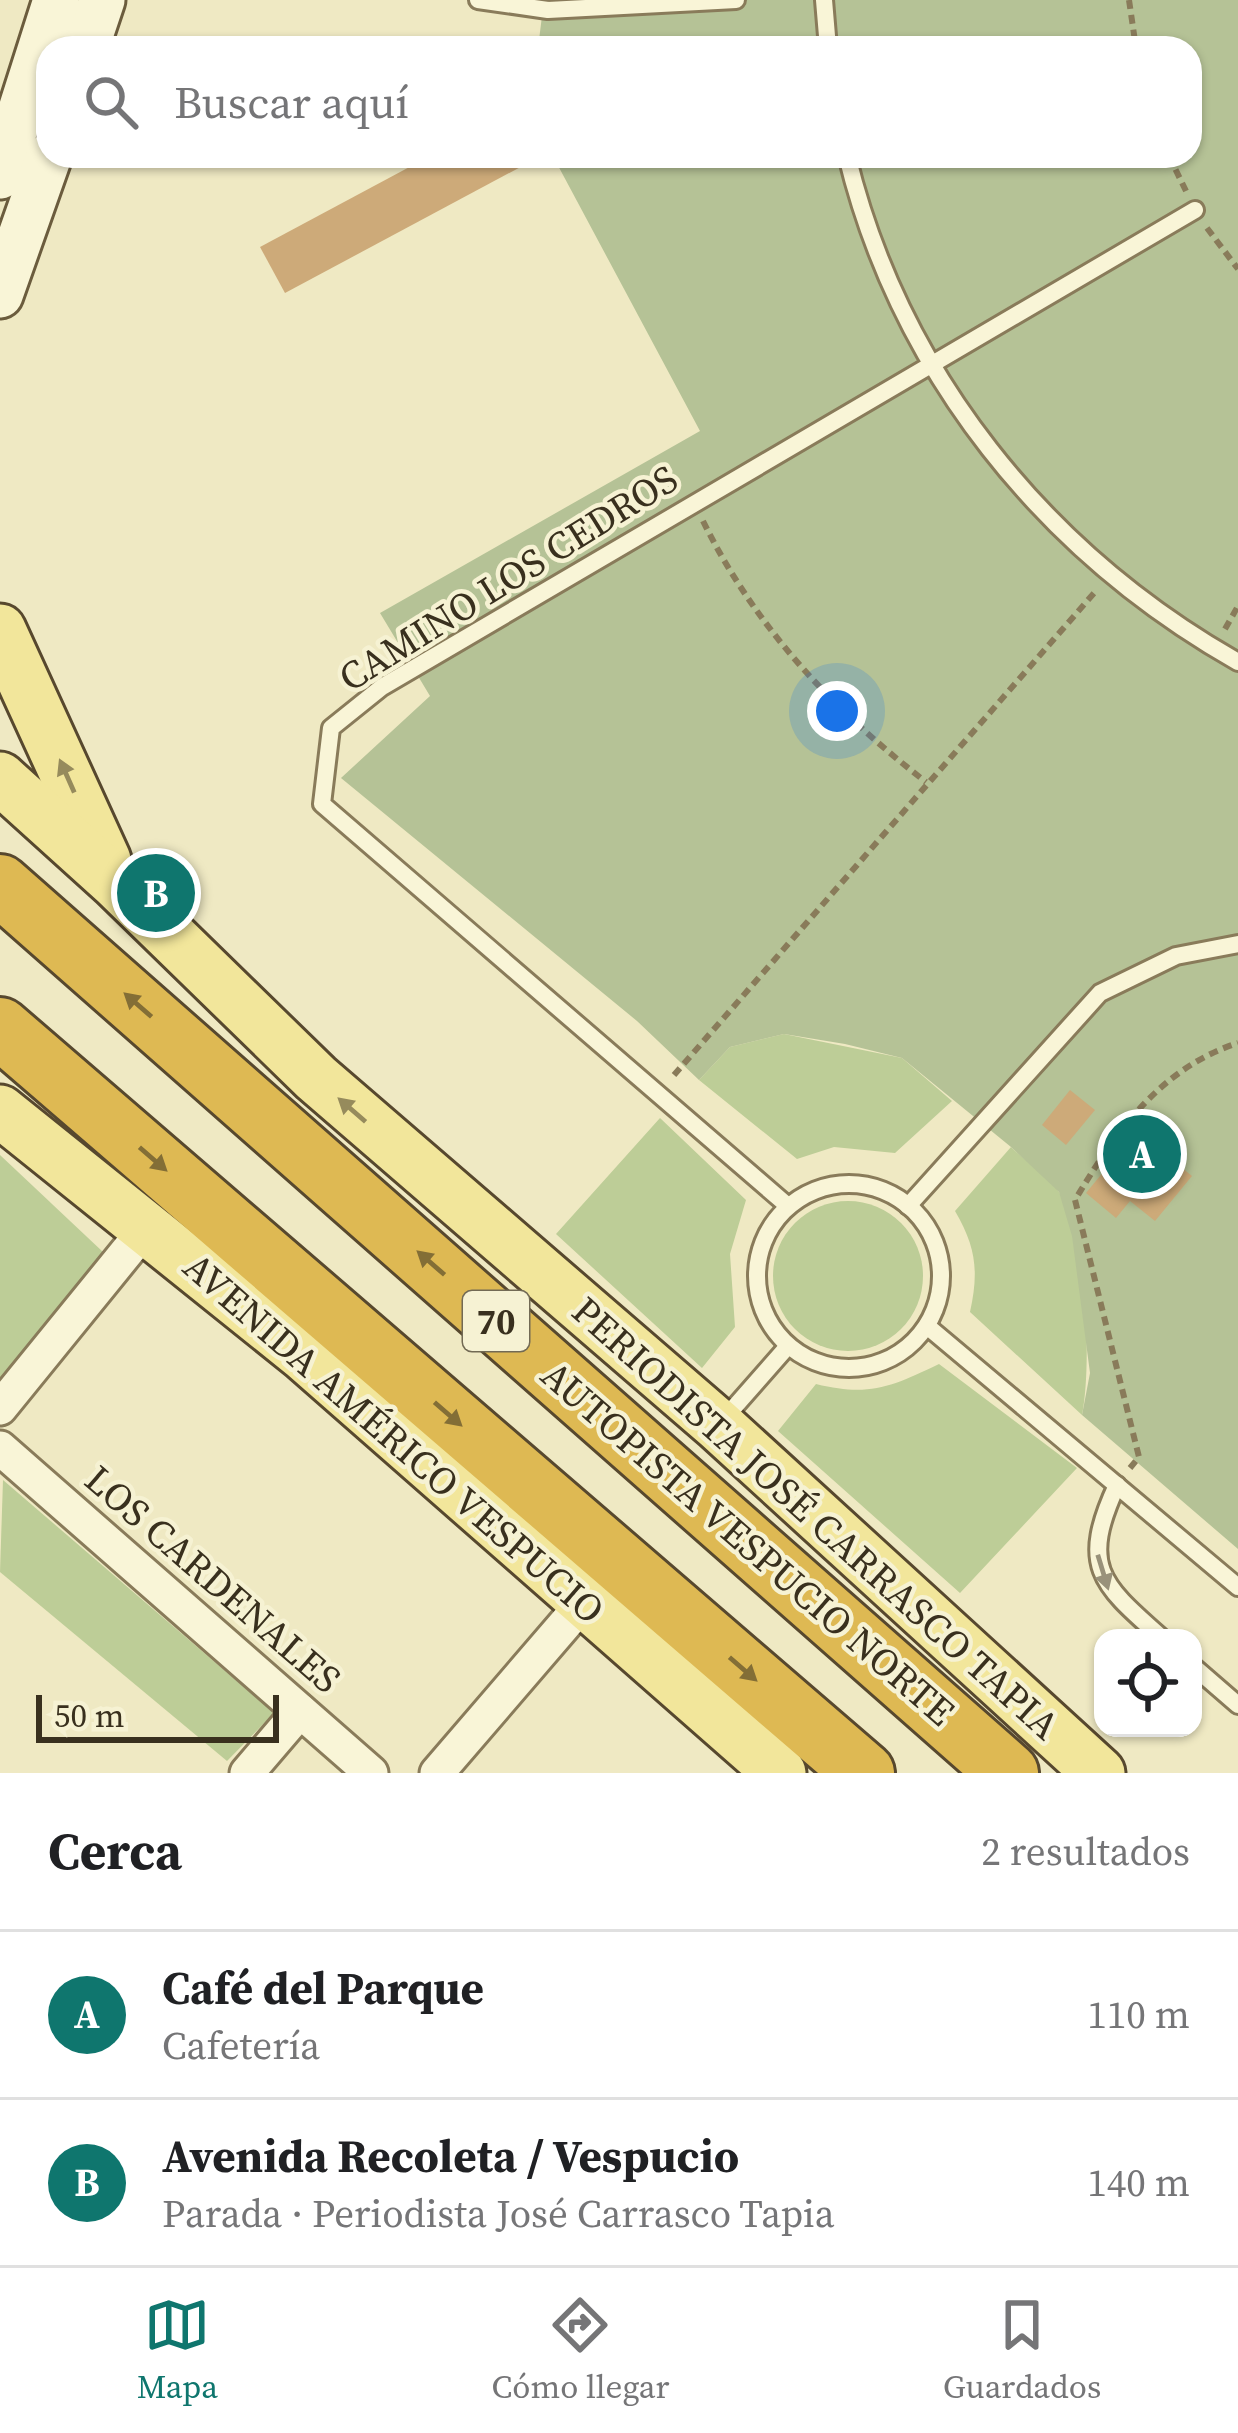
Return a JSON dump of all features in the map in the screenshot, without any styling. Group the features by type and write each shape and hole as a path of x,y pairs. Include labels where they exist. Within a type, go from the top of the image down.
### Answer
{"highway":[{"name":"AUTOPISTA VESPUCIO NORTE","path":"0,885 1008,1773"},
{"name":"70","path":"0,1028 863,1773"}],"main road":[{"path":"45,36 56,0"},
{"path":"90,36 102,0"},
{"path":"0,176 36,63"},
{"path":"0,296 45,168"},
{"path":"0,630 116,882"},
{"name":"PERIODISTA JOSÉ CARRASCO TAPIA","path":"0,778 116,882 316,1078 718,1425 1099,1773"},
{"name":"AVENIDA AMÉRICO VESPUCIO","path":"0,1111 304,1355 780,1773"}],"street":[{"path":"0,1408 147,1227"},
{"name":"LOS CARDENALES","path":"0,1448 370,1773"},
{"path":"437,1773 584,1602"},
{"path":"247,1773 300,1711"}],"lane":[{"path":"478,0 548,10 736,0"},
{"path":"824,0 827,36"},
{"path":"850,168 860,210 927,365 1040,506 1109,576 1238,662"},
{"name":"CAMINO LOS CEDROS","path":"788,1206 322,804 331,728 382,687 1195,210"},
{"path":"908,1206 1100,993 1176,956 1238,944"},
{"path":"836,1185 861,1185 908,1206 932,1237 941,1275 927,1326 906,1349 878,1364 846,1369 815,1362 788,1346 768,1321 757,1292 758,1260 768,1231 788,1206 836,1185"},
{"path":"927,1326 1238,1587"},
{"path":"718,1425 788,1346"},
{"path":"1117,1485 1101,1520 1099,1572 1108,1590 1152,1629"},
{"path":"1202,1674 1238,1706"}],"path":[{"path":"1130,0 1134,36"},
{"path":"694,502 752,604 826,698 927,783"},
{"path":"660,1092 1109,576"},
{"path":"1117,1485 1138,1457 1075,1200 1114,1134 1182,1068 1238,1043"}],"green space":[{"path":"544,0 1238,0 1238,1549 1082,1415 1090,1373 1072,1236 1059,1192 1011,1147 902,1058 845,1044 784,1034 730,1047 699,1080 637,1021 341,778 430,696 380,613 700,431 559,168 1202,168 1202,36 540,36"},
{"path":"784,1034 902,1058 952,1101 895,1153 834,1147 797,1159 699,1080 730,1047"},
{"path":"660,1118 746,1200 730,1254 735,1327 702,1368 556,1234"},
{"path":"1011,1147 1059,1192 1076,1239 1086,1334 1082,1415 970,1312 974,1260 955,1211"},
{"path":"0,1155 103,1252 0,1384"},
{"path":"848,1201 877,1206 901,1223 918,1247 923,1276 918,1305 901,1329 877,1346 848,1351 819,1346 795,1329 778,1305 773,1276 778,1247 795,1223 819,1206"},
{"path":"939,1364 1077,1468 960,1593 778,1431 816,1384 851,1390 879,1387"},
{"path":"3,1480 274,1713 227,1761 0,1572"}],"building":[{"path":"408,168 519,168 285,293 260,247"},
{"path":"1070,1090 1095,1110 1066,1145 1042,1125"},
{"path":"1137,1131 1192,1176 1155,1221 1130,1201 1116,1218 1086,1193"}],"place":[{"name":"Avenida Recoleta / Vespucio","path":"156,893"},
{"name":"Café del Parque","path":"1142,1154"}]}
